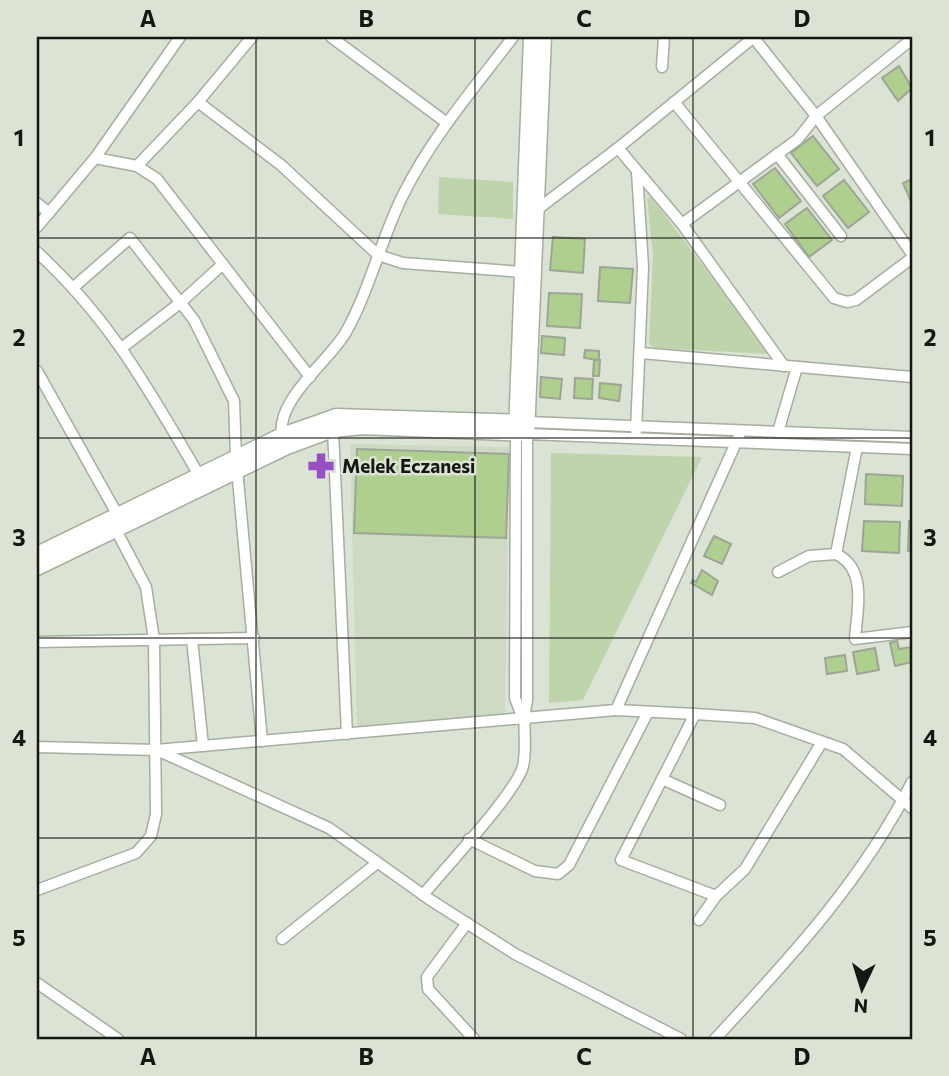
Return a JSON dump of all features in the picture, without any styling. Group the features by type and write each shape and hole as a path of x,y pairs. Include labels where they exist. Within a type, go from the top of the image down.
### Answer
{"main road":[{"path":"522,427 538,38"},
{"path":"522,427 522,272 531,213"},
{"path":"37,568 336,416 522,427"},
{"path":"284,441 333,430 363,427 522,427"},
{"path":"37,554 119,524 199,475 238,464"}],"street":[{"path":"37,227 95,158 180,37"},
{"path":"137,166 198,102 252,37"},
{"path":"331,37 447,123"},
{"path":"284,441 283,416 310,377 344,337 361,305 404,194 447,123 513,37 538,38"},
{"path":"662,67 664,37"},
{"path":"531,213 618,148 753,37 816,116 912,256 856,300 838,300 831,296 674,102"},
{"path":"681,224 798,139 816,116 912,39"},
{"path":"198,102 281,165 379,255 404,262 522,272"},
{"path":"618,148 681,224 784,366"},
{"path":"777,154 841,236"},
{"path":"95,158 137,166 157,179 310,377"},
{"path":"635,438 643,267 637,172"},
{"path":"37,203 49,213"},
{"path":"75,286 130,238 194,320 234,401 262,741"},
{"path":"37,252 75,286 123,346 199,475"},
{"path":"123,346 180,303 223,264"},
{"path":"640,353 912,377"},
{"path":"778,432 797,367"},
{"path":"37,371 119,524 146,587 153,640 156,750 156,814 151,836 136,853 37,890"},
{"path":"522,427 636,426 857,447 912,449"},
{"path":"522,427 635,438 739,436 778,432 912,437"},
{"path":"423,895 510,791 523,766 523,719 527,701 522,427"},
{"path":"333,430 347,734"},
{"path":"616,710 739,436"},
{"path":"836,554 857,447"},
{"path":"778,572 809,556 836,554 850,564 857,578 855,639 912,632"},
{"path":"37,642 254,638"},
{"path":"191,639 203,746"},
{"path":"37,747 156,750 616,710 755,718 844,749 912,808"},
{"path":"469,839 535,871 558,874 569,865 648,712"},
{"path":"695,714 621,860 716,896"},
{"path":"699,920 716,896 745,869 822,742"},
{"path":"156,750 329,828 423,895 514,954 681,1039"},
{"path":"663,779 720,805"},
{"path":"715,1039 853,883 912,782"},
{"path":"282,939 377,863"},
{"path":"467,923 428,976 428,989 474,1039"},
{"path":"37,983 118,1039"}],"shaded area":[{"path":"350,444 509,447 505,714 357,727"}],"green space":[{"path":"439,177 513,182 513,219 438,214"},
{"path":"651,197 770,354 655,348 649,344 653,255 647,198"},
{"path":"551,453 702,457 583,700 549,703"}],"building":[{"path":"899,66 912,88 898,101 882,78"},
{"path":"813,136 839,169 817,186 791,153"},
{"path":"775,168 801,201 779,218 753,184"},
{"path":"912,179 912,204 903,183"},
{"path":"844,180 869,212 848,228 823,196"},
{"path":"807,208 832,240 809,257 785,224"},
{"path":"553,237 585,239 583,273 550,270"},
{"path":"600,267 633,269 630,303 598,301"},
{"path":"549,293 582,294 580,328 547,326"},
{"path":"542,336 565,338 564,355 541,353"},
{"path":"585,350 599,351 599,360 584,358"},
{"path":"594,360 600,360 599,376 593,376"},
{"path":"541,377 562,379 560,399 540,397"},
{"path":"575,378 593,379 592,399 574,398"},
{"path":"600,383 621,385 619,401 599,398"},
{"path":"357,449 509,454 506,538 354,533"},
{"path":"866,474 903,476 902,506 865,504"},
{"path":"864,521 900,522 899,553 862,551"},
{"path":"909,521 912,522 912,552 908,551"},
{"path":"714,536 731,544 722,564 704,556"},
{"path":"702,570 718,581 712,595 691,583 693,580 696,582"},
{"path":"897,641 899,649 912,647 912,662 895,666 890,643"},
{"path":"875,648 879,670 857,674 853,652"},
{"path":"845,655 847,671 827,674 825,658"}],"place":[{"name":"Melek Eczanesi","path":"321,466"}]}
